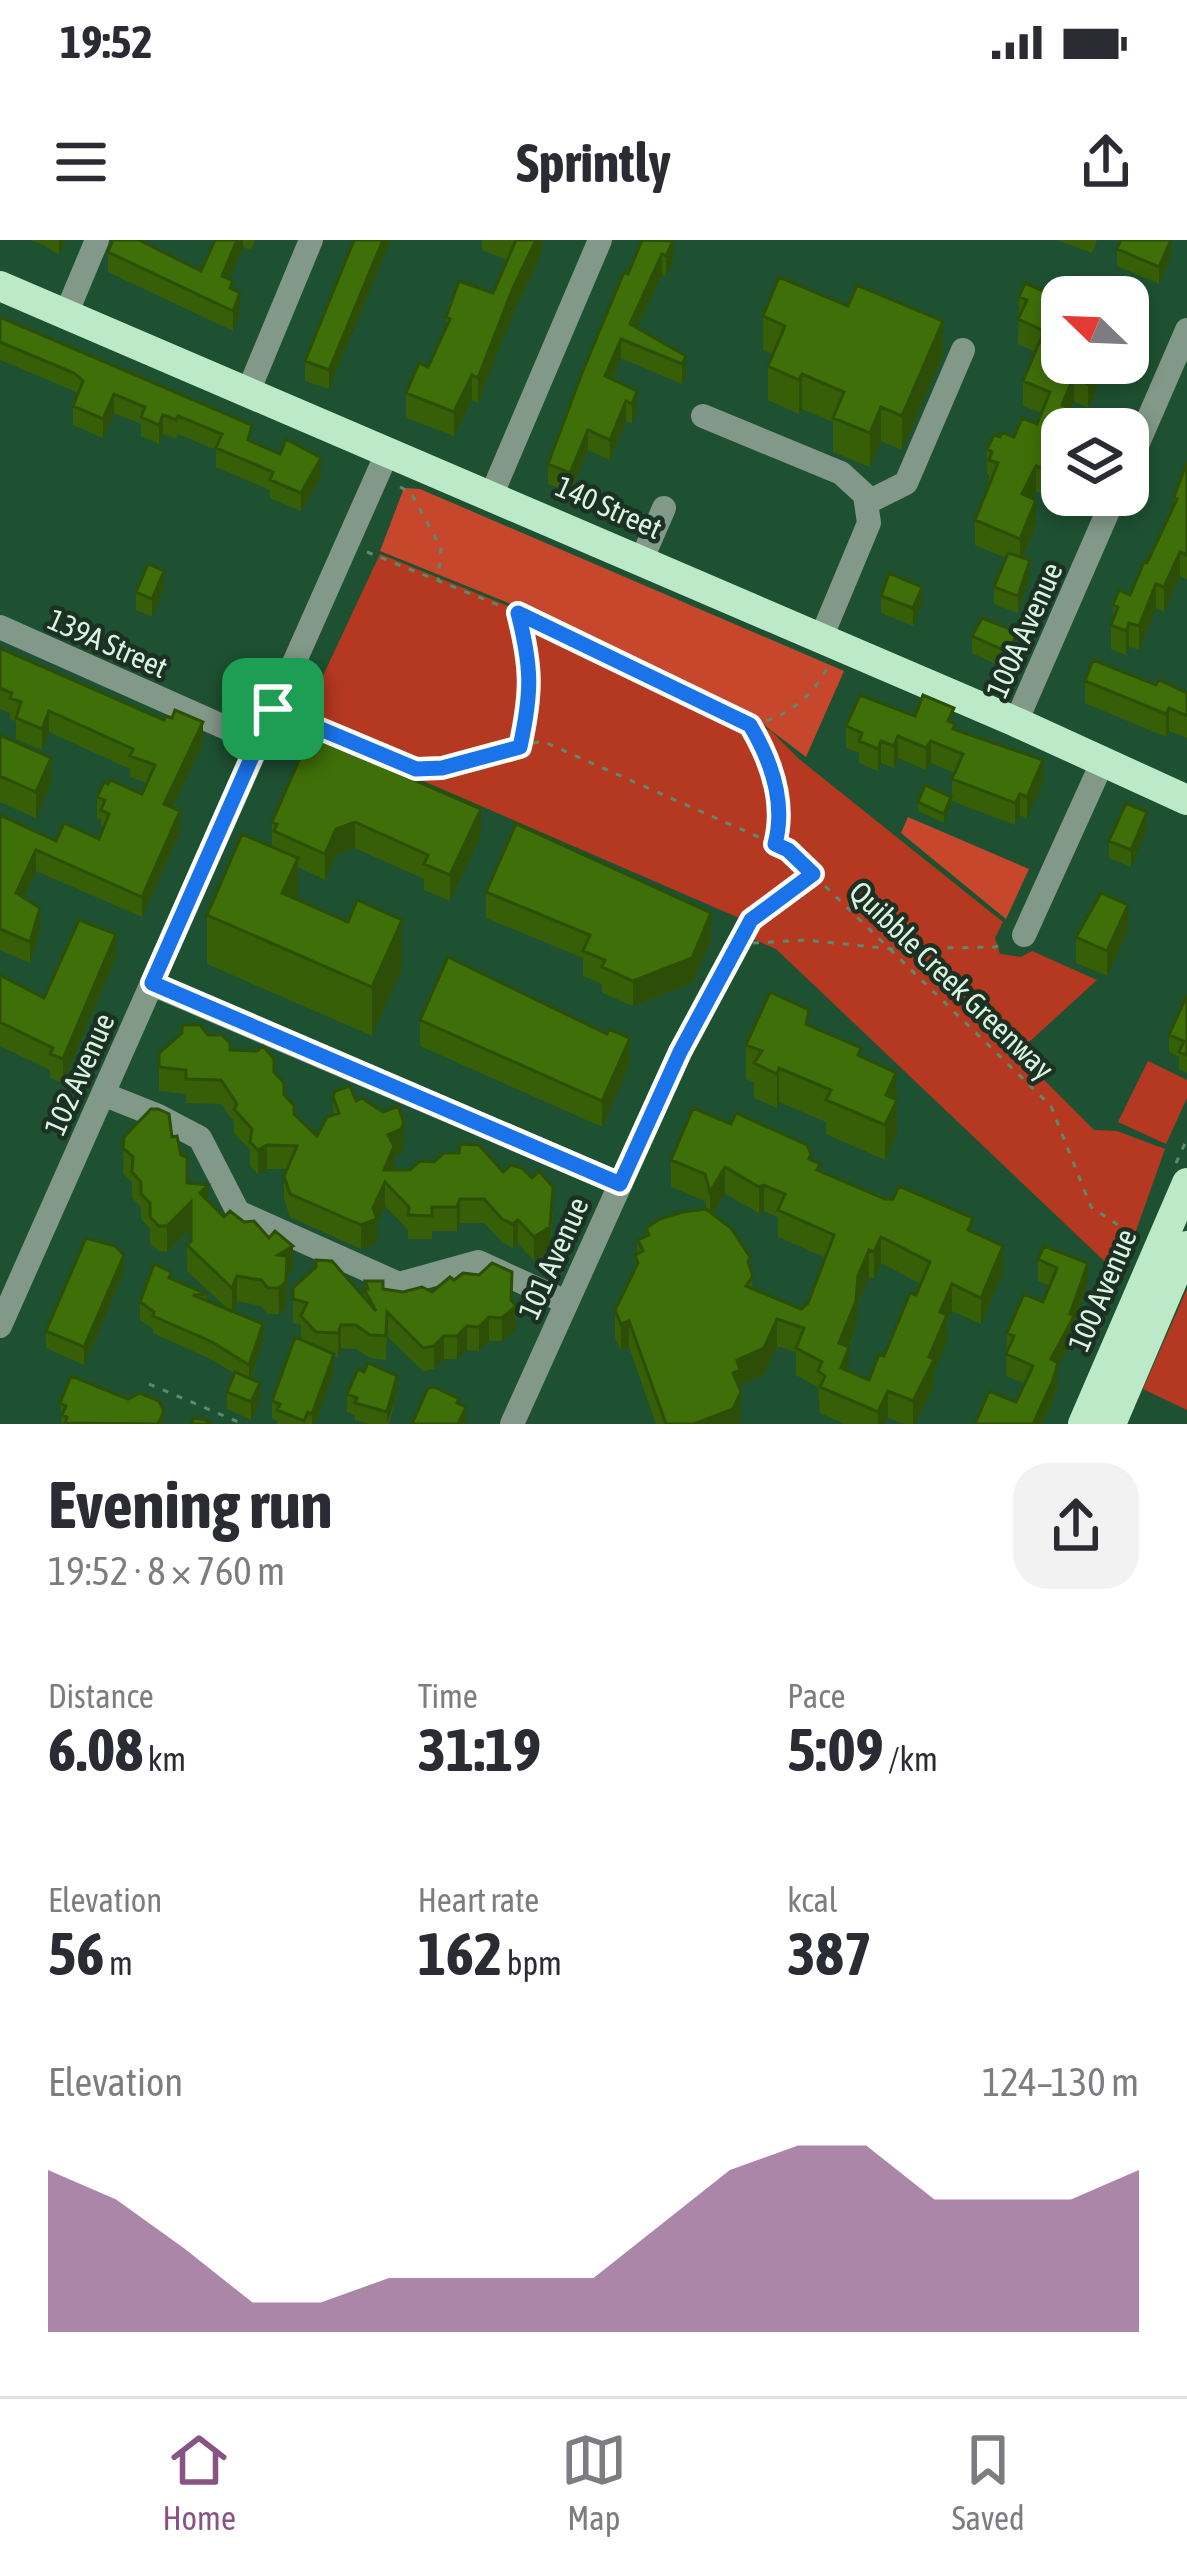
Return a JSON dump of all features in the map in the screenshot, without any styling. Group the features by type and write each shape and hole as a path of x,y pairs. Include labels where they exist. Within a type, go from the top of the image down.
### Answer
{"main road":[{"name":"140 Street","path":"0,286 641,561 825,653 1016,722 1187,800"},
{"name":"100 Avenue","path":"1083,1424 1187,1184"},
{"name":"100 Avenue","path":"1111,1424 1187,1246"}],"street":[{"path":"66,314 97,240"},
{"path":"248,392 311,240"},
{"path":"491,496 600,240"},
{"path":"1149,418 1187,331"},
{"path":"866,503 906,483 963,350"},
{"path":"703,416 841,473 866,495 869,523 825,653"},
{"name":"102 Avenue","path":"0,1326 388,451"},
{"path":"641,561 664,508"},
{"name":"100A Avenue","path":"1016,722 1106,516"},
{"name":"139A Street","path":"0,627 258,742"},
{"path":"1024,935 1102,763"},
{"path":"152,983 620,1184"},
{"name":"101 Avenue","path":"512,1424 680,1052"},
{"path":"103,1094 200,1138 238,1212 399,1284 478,1262 566,1302"}],"path":[{"path":"400,487 411,493 441,548 438,583"},
{"path":"367,552 518,613 750,725 778,797 782,818 775,844"},
{"path":"518,613 530,663 529,703 520,747"},
{"path":"750,725 771,721 817,688 825,653"},
{"name":"Quibble Creek Greenway","path":"273,709 416,769 442,768 542,741 788,850 1051,1106 1091,1207 1143,1240"},
{"path":"680,1052 751,920 813,874"},
{"path":"738,944 805,940 892,949 995,947 1024,935"},
{"path":"149,1384 243,1424"}],"shaded area":[{"path":"404,488 420,489 844,671 806,757 756,719 526,610 380,551"},
{"path":"380,554 503,604 771,731 799,759 1003,922 995,938 1000,954 1021,957 1032,951 1097,980 1017,1053 1094,1130 1117,1131 1165,1149 1120,1276 776,949 753,939 760,927 299,727"},
{"path":"908,817 1029,869 1006,919 901,833"},
{"path":"1148,1061 1187,1080 1187,1098 1166,1144 1118,1122"},
{"path":"1187,1289 1187,1410 1143,1389"}],"building":[{"path":"113,240 139,240 201,271 215,240 237,240 222,276 233,281 230,288 240,293 233,311 108,252"},
{"path":"354,240 383,240 329,370 305,361"},
{"path":"516,240 536,240 478,378 472,375 454,412 406,393 419,363 428,367 450,319 446,317 459,281 493,293"},
{"path":"642,240 673,241 666,256 662,254 630,324 686,356 682,364 621,339 605,376 637,391 632,404 626,401 610,440 588,430 570,473 548,464 624,272 628,274"},
{"path":"1121,240 1171,240 1159,267 1117,249"},
{"path":"779,277 848,306 857,285 943,321 902,416 881,407 870,433 833,418 844,392 768,366 785,326 763,316"},
{"path":"1025,283 1041,290 1041,330 1018,319 1027,300 1019,297"},
{"path":"0,317 252,425 248,440 280,454 286,439 321,458 301,493 270,480 273,472 216,448 222,434 178,416 176,420 163,415 159,425 141,417 145,407 114,394 103,419 73,406 83,381 0,342"},
{"path":"1041,338 1041,384 1071,384 1062,405 1069,408 1044,408 1050,392 1023,381"},
{"path":"1041,414 1041,468 1036,466 1022,494 1036,500 1020,539 975,520 998,463 989,460 992,452 987,449 994,435 1000,437 1002,432 1014,437 1022,418 1037,424"},
{"path":"1187,462 1187,555 1180,552 1164,587 1156,584 1139,626 1129,623 1126,631 1111,625 1119,590 1130,595 1147,563 1177,499"},
{"path":"1008,553 1030,560 1018,596 994,587"},
{"path":"148,564 164,571 152,599 136,592"},
{"path":"889,573 922,587 913,608 881,596"},
{"path":"982,618 1018,632 1008,652 972,636"},
{"path":"0,648 164,720 172,718 175,710 203,722 164,804 180,811 142,897 36,850 16,893 40,908 30,942 0,929 0,815 56,841 64,823 99,839 109,814 101,810 105,800 97,797 104,782 110,780 142,794 155,765 130,756 133,749 49,711 42,729 16,718 21,702 0,688"},
{"path":"1093,660 1187,693 1187,716 1169,708 1166,714 1085,681"},
{"path":"860,695 915,716 923,695 954,708 948,721 955,724 953,729 1043,760 1027,797 1020,794 1015,803 952,779 963,754 931,741 926,748 898,736 894,746 881,741 878,749 859,741 862,733 846,726"},
{"path":"0,735 51,758 36,792 0,776"},
{"path":"310,735 481,809 450,875 424,864 428,855 355,822 336,829 325,854 274,831 277,824 272,822"},
{"path":"925,785 951,797 944,814 918,802"},
{"path":"1126,803 1147,812 1131,850 1109,841"},
{"path":"516,824 711,913 692,958 633,981 602,967 605,960 583,951 590,935 486,892"},
{"path":"242,834 298,858 282,893 348,922 357,900 402,920 372,987 207,915"},
{"path":"1101,893 1128,905 1107,951 1076,937"},
{"path":"79,920 116,934 63,1059 50,1054 53,1048 0,1022 0,975 44,998"},
{"path":"448,957 607,1034 609,1029 630,1038 602,1101 420,1020"},
{"path":"770,992 809,1010 806,1024 861,1048 858,1055 896,1073 886,1095 897,1100 885,1125 826,1100 831,1090 754,1063 762,1051 746,1045"},
{"path":"1187,995 1187,1055 1179,1052 1184,1041 1169,1035"},
{"path":"182,1025 200,1025 208,1035 222,1035 230,1050 257,1051 263,1046 274,1059 274,1072 284,1083 284,1095 294,1105 294,1114 317,1136 327,1117 339,1113 335,1091 350,1086 356,1101 362,1098 383,1112 398,1106 404,1123 388,1135 394,1146 384,1170 410,1170 420,1161 434,1162 444,1153 459,1153 460,1144 479,1145 503,1172 511,1165 532,1178 539,1171 553,1187 550,1227 534,1237 518,1220 513,1224 502,1219 484,1199 460,1199 457,1207 432,1207 432,1216 408,1215 409,1207 385,1182 373,1208 377,1219 361,1225 290,1194 284,1176 297,1146 267,1145 258,1150 250,1142 252,1129 234,1109 237,1104 221,1080 186,1079 186,1070 159,1067 159,1053 182,1033"},
{"path":"693,1108 731,1124 736,1113 807,1145 809,1159 820,1164 817,1170 885,1199 893,1199 899,1186 973,1218 968,1230 1003,1246 981,1298 952,1284 940,1312 947,1315 929,1357 934,1360 913,1401 888,1391 878,1412 820,1387 825,1376 818,1371 822,1362 796,1348 804,1328 777,1319 764,1348 737,1360 740,1370 733,1373 741,1392 733,1409 694,1424 666,1424 629,1321 621,1324 615,1310 638,1263 635,1255 643,1251 638,1240 649,1235 646,1228 682,1212 706,1209 731,1228 750,1257 753,1276 746,1286 801,1309 808,1303 834,1235 778,1210 785,1194 759,1187 725,1167 710,1192 705,1174 671,1160","holes":["881,1237 930,1262 869,1380 841,1368 849,1347 839,1343 869,1250 874,1252"]},
{"path":"151,1109 169,1114 172,1137 177,1136 181,1155 187,1157 187,1183 208,1185 200,1193 224,1217 230,1211 244,1222 254,1221 269,1238 275,1231 293,1246 278,1255 287,1256 286,1282 279,1288 237,1276 232,1288 187,1245 191,1241 191,1202 167,1226 159,1226 150,1217 150,1203 132,1172 133,1157 123,1148 124,1137"},
{"path":"86,1238 115,1246 124,1255 84,1347 46,1331"},
{"path":"1044,1246 1088,1263 1070,1314 1074,1316 1051,1359 1058,1363 1053,1380 1033,1424 975,1424 989,1391 1016,1402 1033,1366 1006,1354 1014,1336 1007,1333 1024,1294 1043,1302 1057,1268 1038,1259"},
{"path":"316,1260 332,1261 376,1311 364,1289 368,1289 365,1281 383,1281 383,1289 403,1292 422,1287 432,1292 450,1277 479,1275 492,1263 512,1272 511,1300 516,1306 502,1318 489,1317 479,1327 467,1326 457,1336 444,1336 434,1346 423,1348 387,1312 386,1336 370,1335 356,1325 341,1325 338,1333 316,1332 301,1316 307,1303 293,1299 293,1288 316,1267"},
{"path":"154,1264 171,1272 169,1278 207,1294 193,1295 263,1324 249,1365 212,1342 153,1316 140,1302"},
{"path":"295,1337 334,1354 312,1414 308,1412 304,1421 277,1410 280,1404 272,1401"},
{"path":"368,1363 397,1376 387,1412 355,1403 357,1398 347,1394 358,1369 364,1372"},
{"path":"235,1372 260,1383 251,1402 227,1392"},
{"path":"71,1376 128,1399 140,1393 159,1401 164,1411 159,1422 164,1424 65,1423 66,1406 60,1403"},
{"path":"428,1388 466,1407 458,1424 412,1424"}],"route":[{"path":"518,613 750,725 773,777 782,818 775,844 813,874 751,920 680,1052 620,1184 152,983 273,709 416,769 442,768 520,747 529,703 530,663 518,613"}]}
